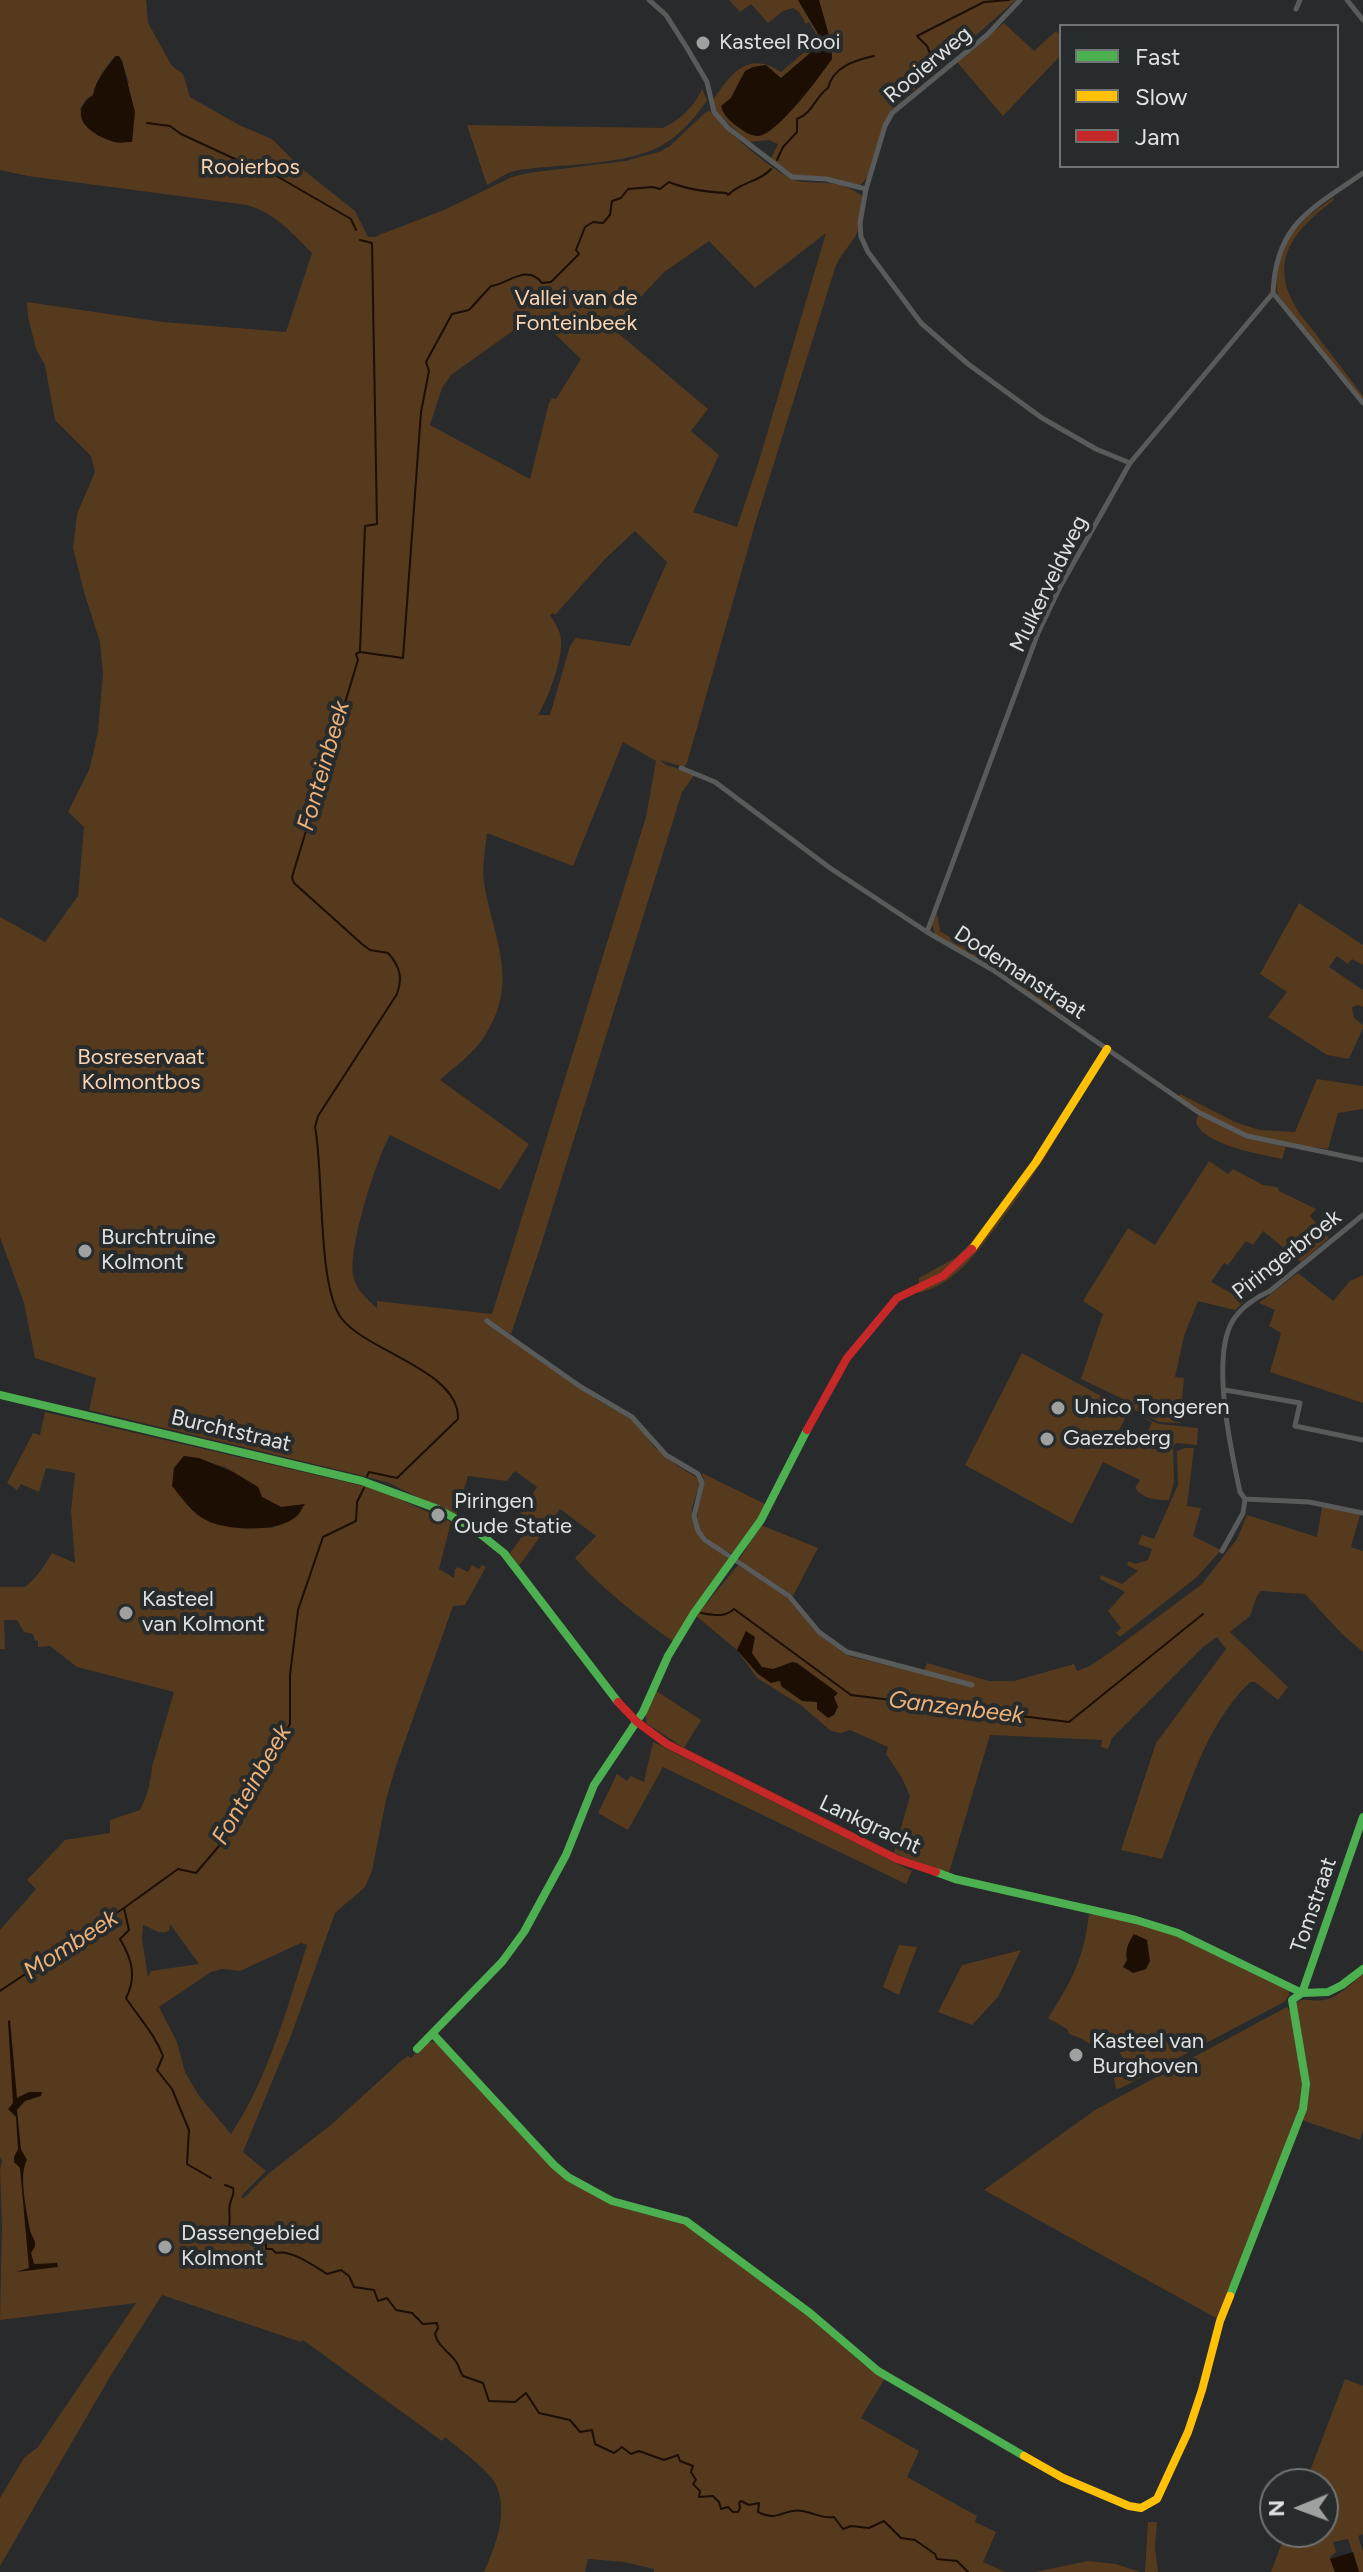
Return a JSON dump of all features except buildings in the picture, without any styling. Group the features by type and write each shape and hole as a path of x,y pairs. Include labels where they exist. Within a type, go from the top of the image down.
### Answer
{"street":[{"path":"649,0 666,15 687,48 707,82 714,112 728,128 792,177 826,179 866,189"},
{"name":"Rooierweg","path":"1020,0 987,35 892,113 885,126 866,189 860,223 861,237 868,252 921,323 968,364 1042,418 1096,449 1130,463"},
{"path":"1296,9 1300,0"},
{"path":"1347,0 1363,20"},
{"path":"1363,173 1309,211 1288,234 1277,258 1273,293 1363,403"},
{"name":"Mulkerveldweg","path":"927,932 1046,614 1130,463 1273,293"},
{"name":"Dodemanstraat","path":"681,768 715,782 830,868 927,932 993,970 1198,1112 1247,1136 1363,1160"},
{"path":"417,2049 515,1946 566,1855 594,1785 637,1722 668,1656 694,1613 761,1520 847,1358 897,1298 943,1276 971,1250 1036,1162 1107,1049"},
{"name":"Piringerbroek","path":"1245,1499 1240,1492 1228,1435 1224,1348 1228,1329 1236,1316 1363,1215"},
{"path":"487,1321 581,1387 632,1417 666,1455 698,1474 702,1483 694,1516 698,1531 705,1540 789,1596 819,1632 847,1652 972,1685"},
{"path":"1225,1390 1300,1403 1295,1426 1363,1440"},
{"name":"Burchtstraat","path":"0,1395 351,1477 449,1516"},
{"path":"1222,1551 1243,1513 1245,1499 1309,1502 1363,1513"},
{"name":"Lankgracht","path":"449,1516 484,1535 504,1553 617,1701 637,1722 667,1744 897,1859 955,1879 1136,1920 1178,1933 1302,1993"},
{"name":"Tomstraat","path":"1302,1993 1363,1817"},
{"path":"433,2034 554,2165 580,2185 612,2201 686,2221 810,2313 878,2371 1063,2478 1118,2502 1141,2508 1153,2503 1162,2491 1188,2432 1220,2321 1303,2109 1306,2084 1292,2000 1302,1993 1318,1996 1339,1988 1363,1969"}],"green space":[{"path":"0,0 146,0 148,23 172,66 183,74 190,97 239,125 272,139 301,168 355,211 368,237 444,210 512,177 625,161 659,152 710,111 751,151 789,178 838,184 862,196 858,231 835,268 755,524 687,763 684,767 660,760 666,765 695,774 682,792 511,1334 490,1321 512,1341 597,1400 638,1423 654,1447 699,1479 692,1510 695,1526 729,1559 674,1642 622,1603 575,1558 596,1536 560,1509 519,1566 510,1553 530,1526 517,1519 537,1487 515,1471 507,1481 468,1476 456,1516 389,1483 89,1410 96,1378 35,1358 24,1303 0,1237 0,917 45,942 78,896 84,827 68,812 89,770 98,731 103,674 100,642 73,548 77,514 95,472 91,456 55,420 45,365 36,349 27,302 163,322 286,332 312,253 275,218 247,205 0,170","holes":["115,56 122,61 129,83 79,111 86,99 93,95 99,79","826,233 737,527 693,512 719,455 691,431 708,409 612,328 664,272 709,241 755,288","535,315 581,359 556,399 552,398 549,403 530,479 430,425 442,388 451,375","635,531 667,562 630,646 576,638 570,646 550,715 538,715 560,657 560,636 550,615 555,615 605,559","623,742 656,761 646,817 492,1314 377,1301 377,1309 354,1279 354,1249 377,1164 390,1135 500,1190 529,1144 440,1080 480,1043 495,1017 501,997 501,960 483,876 487,833 573,866"]},
{"path":"729,0 798,0 823,42 781,78 741,78 731,98 721,107 767,133 785,117 832,59 831,43 819,0 1016,0 892,109 875,161 860,185 822,177 795,177 771,158 778,144 769,140 749,142 716,112 713,100 734,73 750,64 759,63 781,72 818,37 809,22 806,24 793,8 783,11 768,23 751,4 740,12"},
{"path":"1004,23 1034,51 1056,31 1059,33 1059,57 1003,116 957,62"},
{"path":"702,89 707,100 697,114 678,134 657,148 607,161 519,170 487,185 467,125 663,128 686,112"},
{"path":"1333,198 1309,220 1291,244 1284,270 1286,285 1298,311 1363,400 1277,291 1279,264 1286,243 1306,218"},
{"path":"1299,903 1363,945 1363,965 1352,959 1348,964 1337,956 1329,967 1363,990 1363,1007 1352,1007 1354,1018 1363,1028 1349,1059 1327,1055 1268,1017 1287,992 1260,974"},
{"path":"937,913 940,931 1011,975 1057,1008 1056,1011 985,963 935,935 932,924"},
{"path":"1317,1079 1363,1086 1363,1109 1338,1113 1328,1149 1256,1140 1286,1146 1282,1159 1247,1151 1210,1137 1196,1123 1199,1111 1178,1097 1180,1094 1237,1123 1260,1130 1295,1132"},
{"path":"1072,1111 1032,1177 978,1251 946,1281 919,1293 919,1278 955,1258 971,1243 993,1213 999,1218 1019,1193"},
{"path":"1209,1161 1228,1174 1233,1169 1263,1185 1277,1187 1279,1191 1316,1209 1310,1216 1329,1238 1301,1262 1263,1231 1253,1245 1246,1241 1228,1265 1224,1263 1211,1282 1245,1301 1235,1310 1198,1301 1184,1336 1175,1377 1184,1378 1180,1423 1159,1422 1127,1406 1129,1402 1081,1379 1103,1314 1083,1301 1128,1228 1155,1245"},
{"path":"1298,1273 1333,1301 1350,1281 1363,1275 1363,1403 1270,1372 1281,1333 1269,1326 1275,1310 1259,1303"},
{"name":"Gaezeberg","path":"1022,1353 1126,1410 1128,1413 1119,1430 1142,1445 1152,1422 1134,1413 1159,1424 1198,1428 1197,1445 1176,1443 1173,1447 1174,1482 1169,1500 1142,1495 1135,1488 1140,1480 1103,1462 1072,1524 965,1465"},
{"path":"45,1412 376,1489 451,1522 439,1569 454,1578 458,1567 468,1572 472,1565 479,1569 482,1565 486,1567 465,1605 453,1606 395,1769 372,1871 365,1887 335,1913 292,2033 243,2152 266,2171 241,2196 243,2199 401,2061 408,2056 411,2058 427,2042 436,2042 577,2185 688,2226 885,2378 861,2418 919,2451 907,2477 977,2516 975,2522 996,2532 983,2562 1005,2572 654,2572 654,2569 624,2562 588,2559 585,2572 484,2572 501,2518 500,2496 487,2473 473,2460 445,2437 442,2441 303,2340 301,2342 162,2295 111,2375 0,2566 0,2498 24,2458 38,2447 136,2303 0,2320 0,1930 36,1889 27,1880 65,1840 110,1833 110,1820 140,1810 174,1692 77,1667 50,1646 38,1647 38,1640 35,1641 33,1634 24,1632 17,1620 4,1620 5,1649 0,1649 0,1587 25,1587 40,1572 52,1553 75,1563 71,1511 75,1473 46,1468 39,1492 21,1484 17,1490 7,1483 33,1433 40,1435","holes":["184,1456 225,1467 258,1487 262,1497 281,1507 289,1507 298,1516 272,1528 234,1527 209,1522 174,1468","170,1924 199,1964 151,1971 148,1977 143,1925 158,1932 169,1931","301,1943 307,1945 266,2067 231,2134 199,2096 185,2072 177,2042 159,2007 211,1972 222,1969 240,1971"]},
{"path":"1194,1448 1187,1506 1201,1508 1193,1536 1221,1550 1197,1577 1120,1637 1116,1633 1121,1628 1108,1611 1125,1592 1100,1579 1101,1575 1122,1584 1138,1571 1127,1565 1129,1561 1135,1564 1148,1560 1152,1549 1138,1544 1142,1535 1154,1539 1178,1485 1177,1451"},
{"path":"702,1473 767,1505 734,1554 714,1543 698,1525"},
{"path":"1322,1507 1360,1515 1351,1547 1363,1551 1363,1652 1305,1594 1261,1591 1250,1616 1230,1632 1288,1687 1278,1700 1255,1682 1250,1682 1233,1701 1197,1765 1162,1859 1121,1850 1156,1743 1226,1649 1217,1637 1203,1647 1112,1738 1108,1749 1101,1747 1102,1740 990,1735 949,1873 894,1853 910,1796 886,1754 888,1747 850,1730 841,1733 831,1731 802,1706 757,1678 737,1650 696,1616 738,1565 784,1594 817,1633 852,1657 923,1674 927,1663 989,1681 1014,1681 1074,1664 1077,1671 1112,1651 1202,1584 1237,1539 1247,1515 1317,1537"},
{"path":"761,1525 818,1548 793,1596 739,1560"},
{"path":"655,1690 701,1720 684,1748 646,1723 646,1713"},
{"path":"653,1742 912,1871 906,1884 663,1767 628,1830 598,1813 617,1774 627,1781 631,1776 644,1782"},
{"path":"1089,1914 1134,1922 1176,1936 1289,1991 1289,1995 1284,2002 1116,2089 1114,2078 1127,2069 1129,2061 1123,2058 1115,2045 1099,2049 1069,2034 1067,2029 1048,2018 1076,1969"},
{"path":"899,1945 917,1947 899,1995 883,1987"},
{"path":"1021,1950 998,1997 972,2025 938,2012 962,1965"},
{"path":"1363,1974 1363,2130 1360,2140 1302,2120 1305,2113 1296,2006 1300,2001 1329,1999"},
{"path":"1287,2007 1292,2014 1304,2084 1300,2111 1218,2319 984,2190 1095,2110"},
{"path":"1345,2379 1363,2386 1363,2534 1358,2536 1363,2551 1363,2572 1359,2572 1348,2539 1339,2541 1339,2468 1311,2468"},
{"path":"1148,2522 1157,2522 1155,2548 1158,2572 1145,2572"},
{"path":"1280,2548 1335,2548 1336,2552 1330,2557 1335,2572 1271,2572"},
{"path":"1088,2561 1116,2564 1140,2572 1035,2572"}],"shaded area":[{"path":"798,0 819,0 831,43 832,59 776,126 758,136 751,135 729,119 721,106 731,98 745,71 766,65 781,78 823,42"},
{"path":"116,56 122,61 135,112 132,142 102,138 88,128 81,116 85,102 93,95 99,79"},
{"path":"184,1456 199,1458 233,1472 258,1487 262,1497 281,1507 305,1504 298,1515 280,1525 241,1528 208,1521 192,1510 172,1486 174,1468"},
{"path":"746,1631 755,1637 752,1653 762,1667 773,1669 797,1663 838,1693 834,1697 838,1707 834,1715 828,1718 817,1709 817,1702 802,1701 781,1686 780,1681 771,1683 758,1674 737,1650"},
{"path":"1134,1934 1147,1940 1150,1961 1146,1969 1133,1973 1123,1967"},
{"path":"10,2020 17,2098 29,2092 42,2092 41,2096 25,2101 17,2110 21,2149 27,2160 23,2184 30,2230 35,2242 31,2253 34,2264 57,2263 58,2267 16,2272 29,2268 20,2168 14,2162 18,2149 16,2117 8,2109 13,2103"},
{"path":"1353,2552 1359,2572 1335,2572 1330,2559"}],"waterway":[{"path":"905,78 932,58 927,46 917,36 984,2 1009,0"},
{"name":"Fonteinbeek","path":"777,160 783,147 797,132 797,119 810,109 835,75 852,62 874,56"},
{"path":"147,123 170,126 263,172 268,171 351,219 356,230"},
{"name":"Fonteinbeek","path":"367,1476 369,1472 397,1478 458,1419 455,1402 444,1388 429,1375 355,1331 342,1319 334,1304 325,1256 315,1127 318,1116 397,994 400,977 398,967 388,953 370,950 362,944 294,883 292,877 358,660 356,654 403,658 421,412 429,371 426,362 452,314 469,310 491,286 524,275 536,277 542,283 551,282 579,254 576,250 585,227 593,222 603,223 610,215 612,201 621,198 628,189 660,189 669,182 728,195 771,169"},
{"path":"360,240 372,243 377,524 365,526 360,651"},
{"name":"Fonteinbeek","path":"124,1908 178,1869 196,1873 225,1839 244,1800 290,1724 290,1675 298,1610 323,1537 356,1521 357,1502 364,1488"},
{"name":"Ganzenbeek","path":"701,1613 723,1615 734,1609 851,1695 1069,1722 1203,1614"},
{"name":"Mombeek","path":"0,1991 124,1908 129,1930 120,1939 128,1954 132,1975 126,1998 163,2056 157,2070 172,2089 189,2130 187,2164 211,2178"},
{"name":"Mombeek","path":"225,2185 233,2188 229,2226 256,2235 263,2233 266,2249 295,2256 327,2274 341,2270 349,2276 354,2287 374,2290 378,2301 387,2298 396,2310 412,2313 423,2324 437,2323 435,2334 439,2342 457,2363 463,2376 483,2383 489,2401 515,2402 526,2393 539,2413 570,2420 580,2432 592,2430 595,2444 614,2453 622,2447 631,2454 639,2451 664,2460 678,2455 680,2461 693,2466 691,2472 696,2480 693,2484 700,2491 699,2497 713,2496 721,2509 728,2507 738,2512 741,2501 749,2505 759,2503 758,2512 765,2515 802,2511 834,2517 843,2529 851,2526 869,2528 884,2521 901,2538 915,2540 935,2554 937,2559 957,2561 968,2572"}],"traffic: fast":[{"path":"0,1395 362,1481 438,1509 474,1529 504,1553 618,1702"},
{"path":"417,2049 502,1962 524,1932 566,1855 594,1785 643,1712 668,1656 694,1613 761,1520 807,1430"},
{"path":"1230,2296 1303,2109 1306,2084 1292,2000 1302,1993 1363,1817"},
{"path":"936,1872 1178,1933 1302,1993 1328,1992 1363,1969"},
{"path":"433,2034 568,2177 612,2201 686,2221 810,2313 878,2371 1024,2456"}],"traffic: slow":[{"path":"972,1249 1036,1162 1107,1049"},
{"path":"1024,2456 1063,2478 1129,2506 1141,2508 1157,2499 1188,2432 1230,2296"}],"traffic: jam":[{"path":"807,1430 847,1358 897,1298 943,1276 972,1249"},
{"path":"618,1702 637,1722 667,1744 897,1859 936,1872"}],"place":[{"name":"Kasteel Rooi","path":"703,43"},
{"name":"Burchtruïne Kolmont","path":"85,1251"},
{"name":"Unico Tongeren","path":"1058,1408"},
{"name":"Gaezeberg","path":"1047,1439"},
{"name":"Piringen Oude Statie","path":"438,1515"},
{"name":"Kasteel van Kolmont","path":"126,1613"},
{"name":"Kasteel van Burghoven","path":"1076,2055"},
{"name":"Dassengebied Kolmont","path":"165,2247"}],"park label":[{"name":"Rooierbos","path":"250,168"},
{"name":"Vallei van de Fonteinbeek","path":"576,312"},
{"name":"Bosreservaat Kolmontbos","path":"141,1070"}]}
